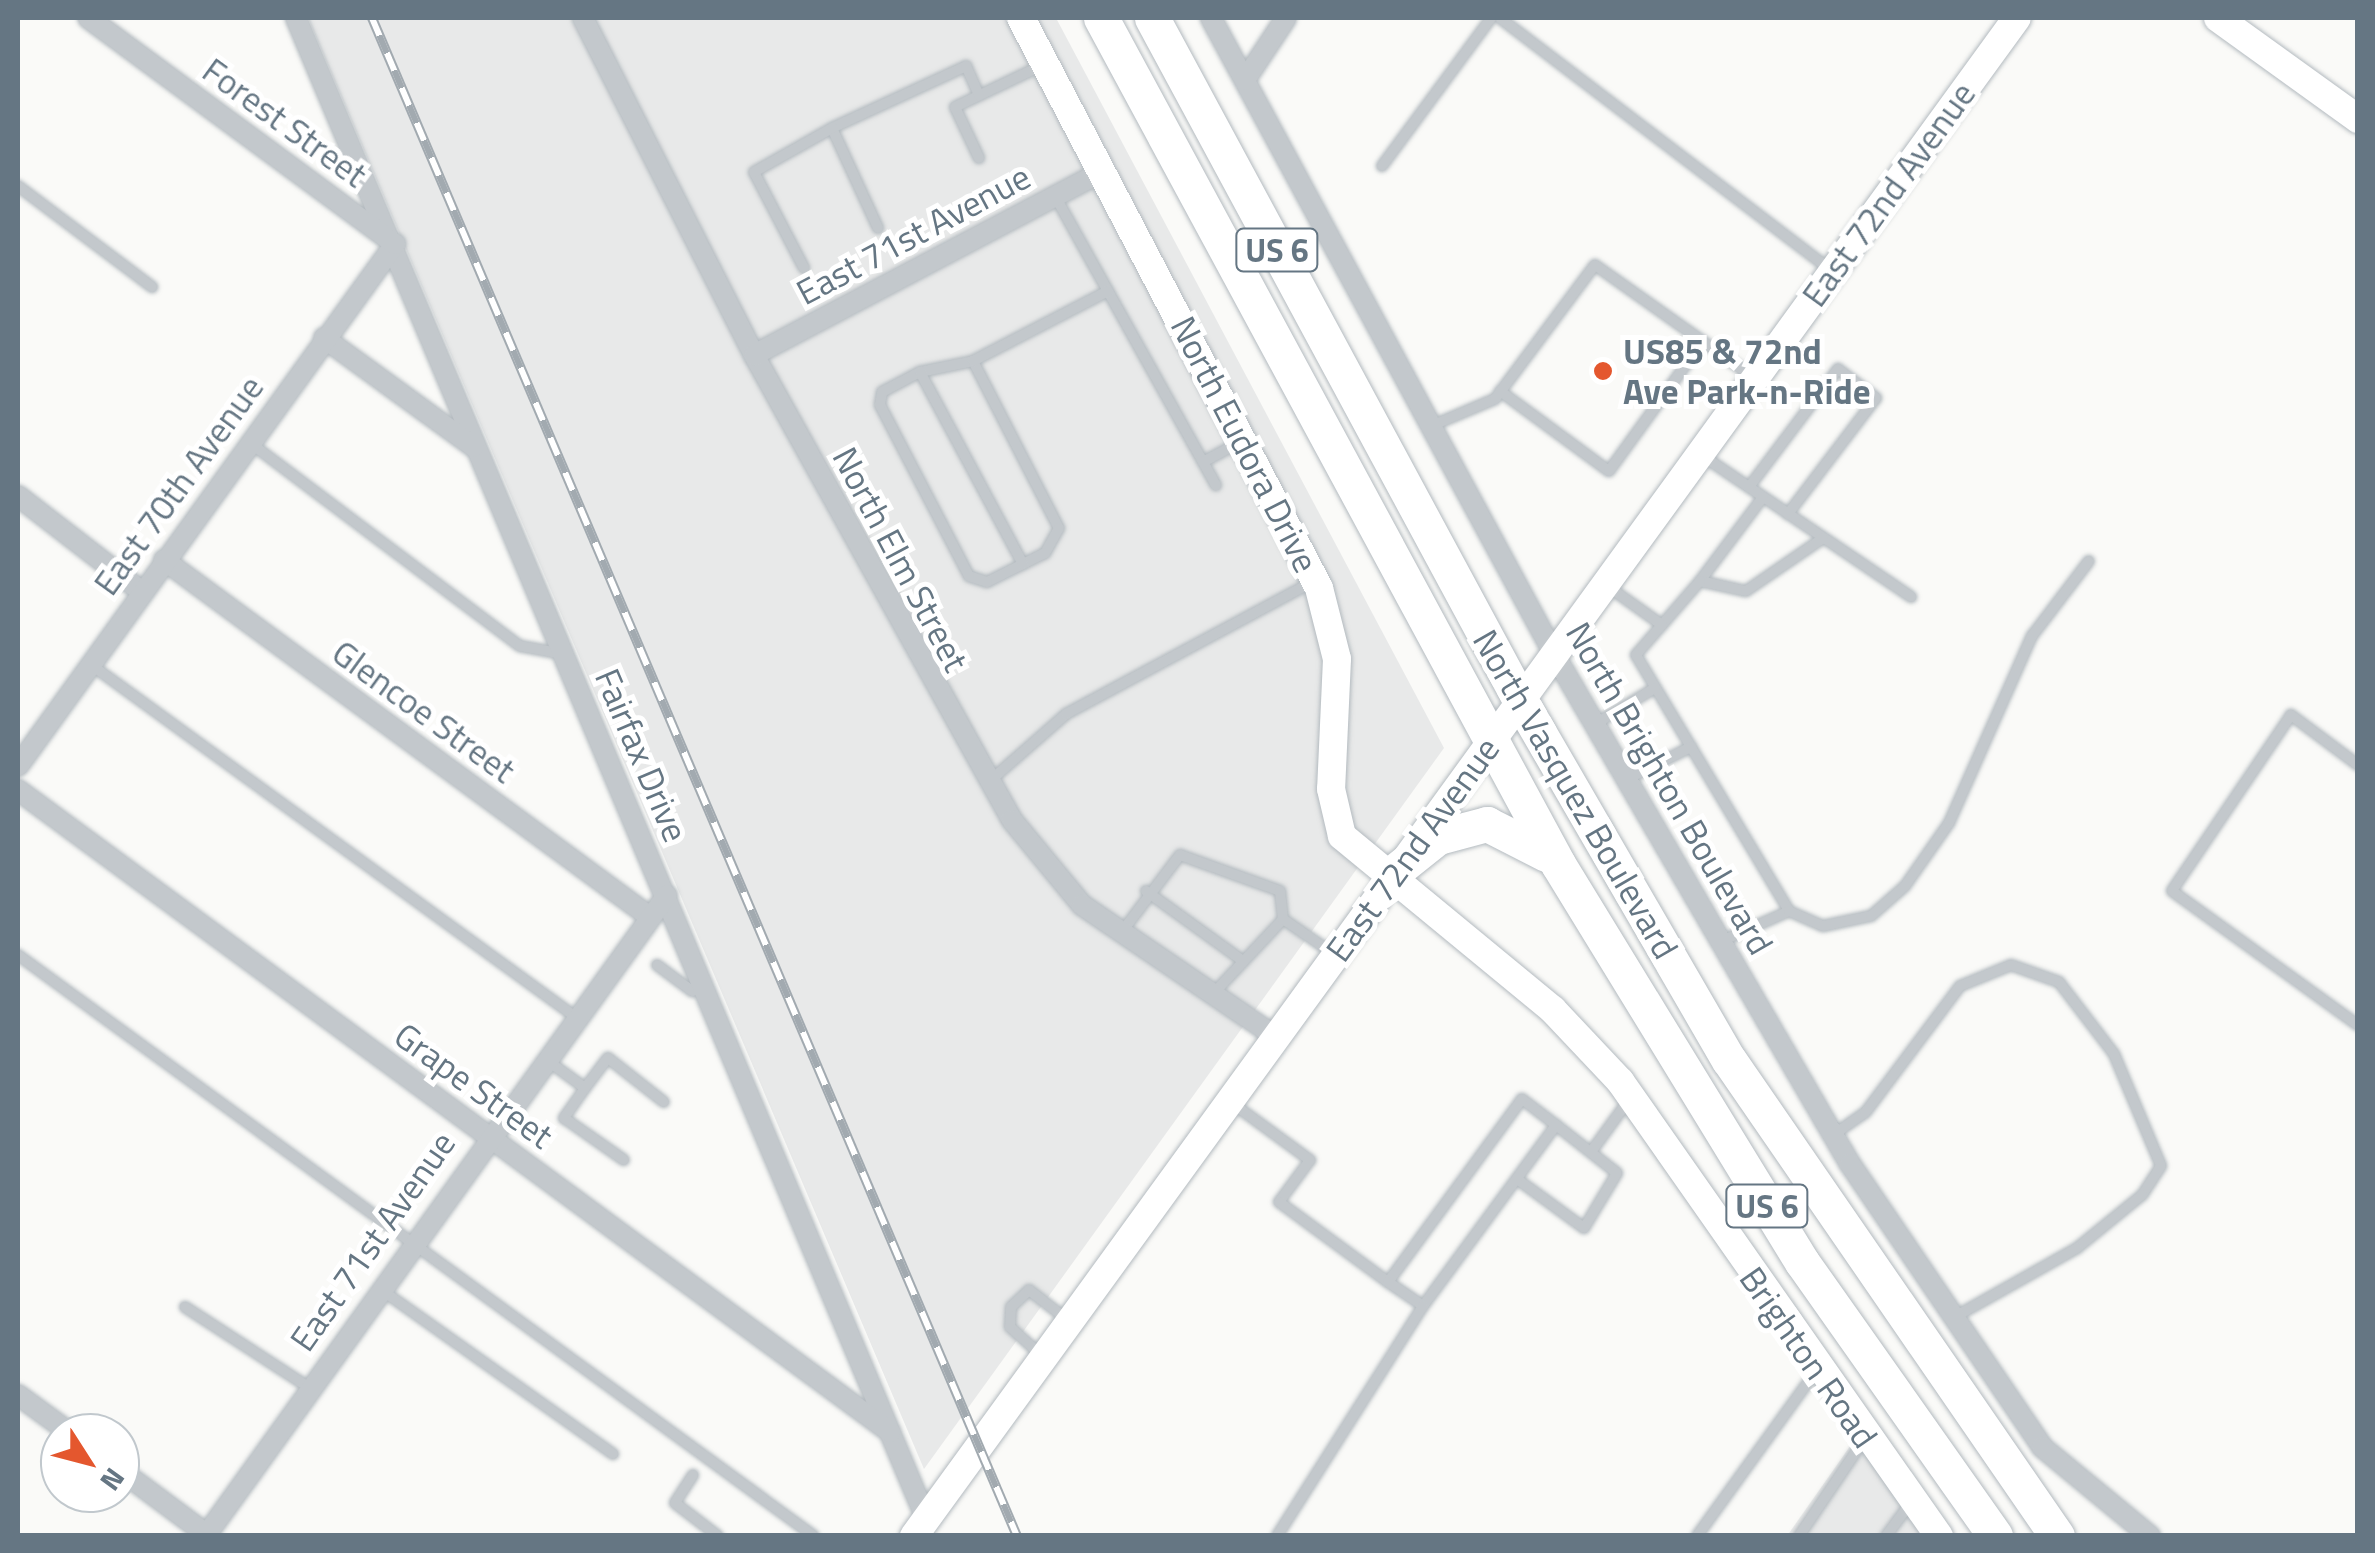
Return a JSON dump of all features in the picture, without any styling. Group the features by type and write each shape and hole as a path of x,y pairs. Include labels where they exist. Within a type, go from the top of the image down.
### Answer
{"highway":[{"name":"North Vasquez Boulevard","path":"1101,18 1489,744 1558,864 1802,1262 1995,1536"},
{"name":"North Vasquez Boulevard","path":"1152,18 1520,700 1766,1121 2057,1536"},
{"path":"1394,875 1438,837 1487,824 1520,834 1558,864"}],"street":[{"name":"Forest Street","path":"88,18 395,244"},
{"name":"Fairfax Drive","path":"296,18 395,244 476,448 702,976 891,1433 920,1527"},
{"name":"North Elm Street","path":"583,18 754,355 992,780 1047,866 1120,933 1276,1037"},
{"name":"North Eudora Drive","path":"1021,18 1315,580 1337,659 1337,826 1394,875"},
{"name":"North Brighton Boulevard","path":"1211,18 1554,654 1834,1135 1951,1319 2042,1447 2150,1536"},
{"path":"1245,80 1286,18"},
{"name":"East 72nd Avenue","path":"920,1527 2016,18"},
{"path":"2218,18 2358,119"},
{"name":"East 71st Avenue","path":"754,355 1103,171"},
{"name":"East 70th Avenue","path":"18,766 395,244"},
{"path":"324,338 476,448"},
{"path":"18,496 141,592"},
{"name":"Glencoe Street","path":"164,560 646,914"},
{"name":"Grape Street","path":"18,790 891,1433"},
{"name":"Brighton Road","path":"1394,875 1553,1010 1632,1096 1816,1371 1939,1536"},
{"name":"East 71st Avenue","path":"208,1535 487,1135 646,914 667,895"},
{"path":"18,1394 43,1413"},
{"path":"140,1485 208,1535"}],"lane":[{"path":"1382,166 1492,18"},
{"path":"1500,18 1832,271"},
{"path":"978,158 955,107 1046,64"},
{"path":"804,268 754,172 832,128 966,66 979,95"},
{"path":"832,128 878,228"},
{"path":"18,186 152,288"},
{"path":"1055,196 1216,485"},
{"path":"1431,426 1500,391 1595,265 1754,378"},
{"path":"972,361 1059,528 1044,553 987,582 969,576 880,404 882,392 920,372 972,361 1108,291"},
{"path":"1500,391 1609,472 1704,341"},
{"path":"1749,487 1838,369 1876,398 1788,514"},
{"path":"920,372 1024,564"},
{"path":"1203,462 1243,440"},
{"path":"249,442 520,646 564,654"},
{"path":"1700,454 1911,597"},
{"path":"1763,497 1700,581 1636,655 1789,912 1823,926 1871,916 1904,886 1949,823 2032,636 2088,561"},
{"path":"1700,581 1746,591 1823,538"},
{"path":"992,780 1066,714 1315,580"},
{"path":"1605,584 1662,625"},
{"path":"90,664 574,1015"},
{"path":"1595,724 1655,688"},
{"path":"2358,765 2291,715 2172,891 2358,1025"},
{"path":"1627,779 1691,747"},
{"path":"1120,933 1146,892 1180,855 1280,891 1283,918 1335,955"},
{"path":"1146,892 1239,958"},
{"path":"1721,941 1789,912"},
{"path":"1212,996 1239,958 1283,918"},
{"path":"18,955 814,1536"},
{"path":"657,965 692,991 702,976"},
{"path":"1834,1135 1865,1113 1960,986 2010,965 2059,982 2114,1054 2161,1166 2142,1195 2077,1248 1951,1319"},
{"path":"543,1058 585,1088"},
{"path":"624,1160 564,1118 608,1058 664,1102"},
{"path":"1591,1152 1632,1096"},
{"path":"1388,1282 1522,1099 1617,1172 1584,1228 1518,1180"},
{"path":"1230,1100 1310,1160 1279,1202 1423,1306"},
{"path":"1277,1536 1423,1306 1556,1125"},
{"path":"378,1288 613,1454"},
{"path":"1044,1358 1010,1327 1011,1307 1029,1290 1070,1322"},
{"path":"185,1307 308,1387"},
{"path":"1697,1536 1816,1371"},
{"path":"1799,1536 1866,1438"},
{"path":"693,1475 674,1503 718,1536"},
{"path":"1886,1536 1912,1500"}],"shaded area":[{"path":"308,18 1056,18 1444,748 924,1469"},
{"path":"1860,1432 1939,1536 1787,1536"}],"railway":[{"path":"372,18 1017,1536"}],"place":[{"name":"US85 & 72nd Ave Park-n-Ride","path":"1603,371"}]}
